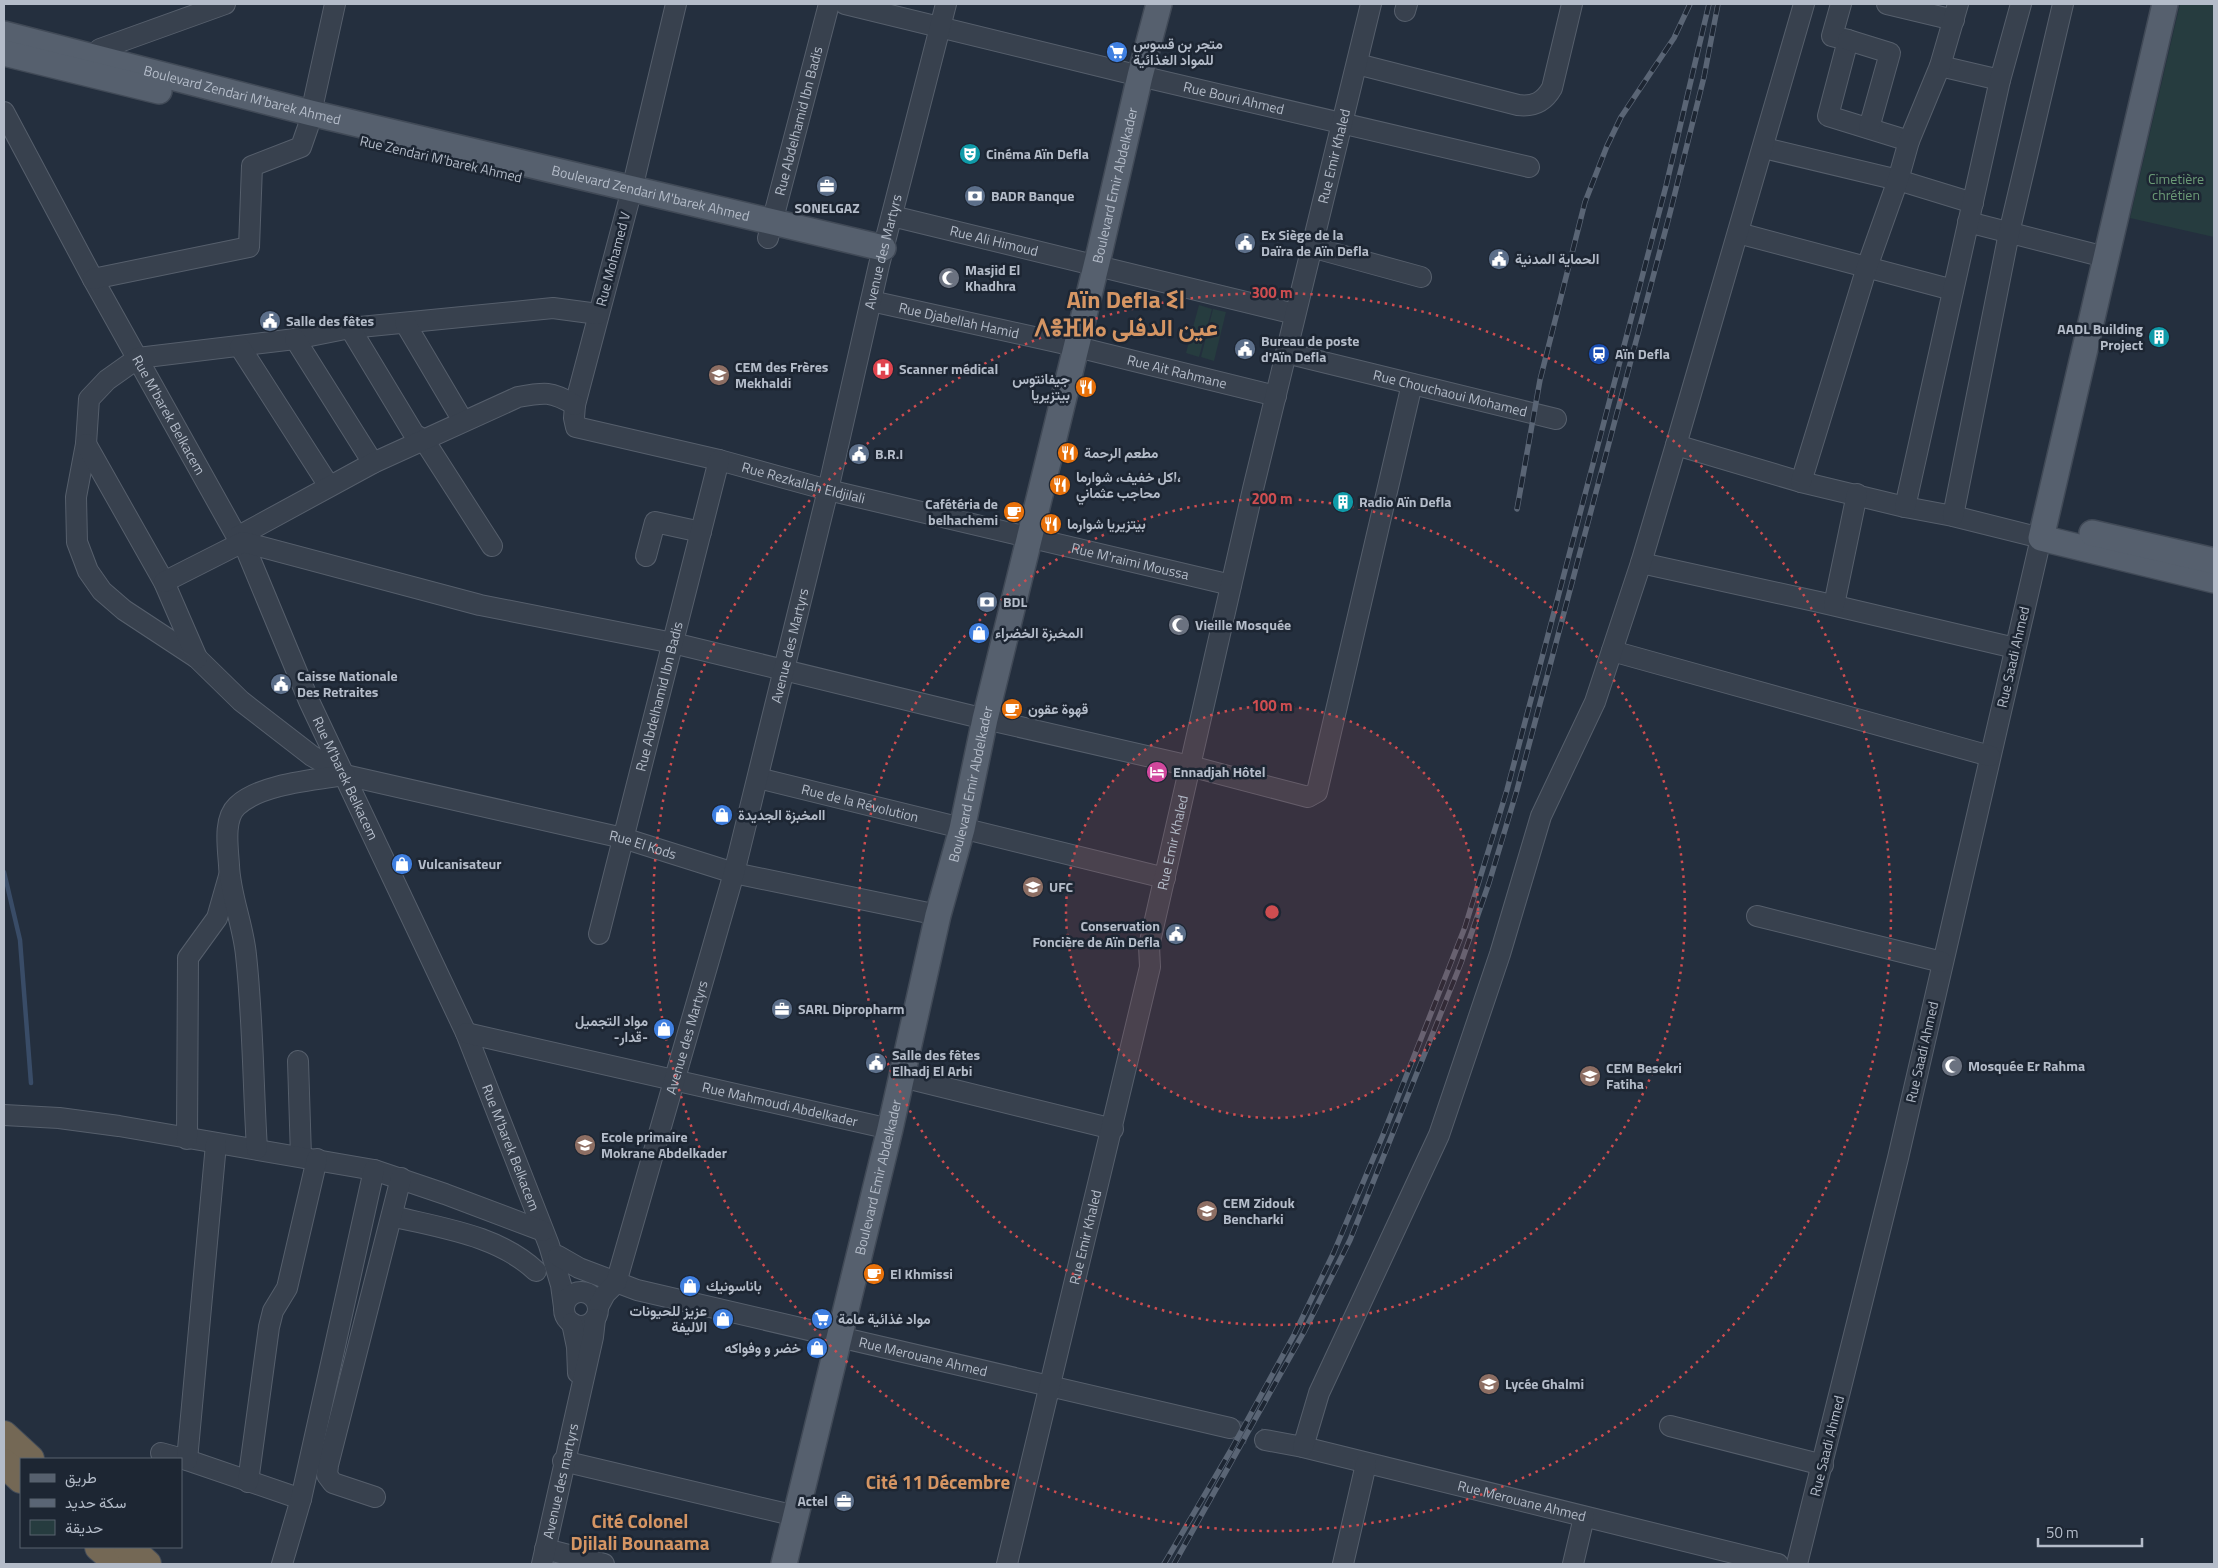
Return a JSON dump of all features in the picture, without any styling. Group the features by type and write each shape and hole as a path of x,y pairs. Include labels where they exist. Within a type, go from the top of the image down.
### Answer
{"highway":[{"path":"4,1435 29,1458"},
{"path":"4,1463 20,1478"},
{"path":"100,1548 119,1564"},
{"path":"129,1548 147,1564"}],"main road":[{"name":"Boulevard Emir Abdelkader","path":"784,1564 890,1130 938,915 962,829 985,719 1159,4"},
{"path":"2042,530 2165,4"},
{"path":"4,34 97,67"},
{"path":"4,53 97,67"},
{"name":"Boulevard Zendari M'barek Ahmed","path":"97,67 309,120 881,257"},
{"path":"2042,530 2214,561"},
{"path":"2042,530 2214,580"}],"street":[{"path":"97,67 100,49 224,4"},
{"path":"93,279 249,247 252,166 300,147 309,120 336,4"},
{"name":"Rue Mohamed V","path":"576,427 574,418 575,405 630,196 676,4"},
{"name":"Rue Abdelhamid Ibn Badis","path":"770,230 829,4"},
{"name":"Rue Bouri Ahmed","path":"845,4 1140,76 1529,167"},
{"name":"Avenue des Martyrs","path":"597,1313 605,1294 616,1283 734,873 828,490 881,257 946,4"},
{"name":"Rue Emir Khaled","path":"1007,1564 1113,1128 1150,967 1149,946 1231,585 1371,4"},
{"path":"1357,64 1518,105 1534,104 1542,101 1552,88 1572,4"},
{"path":"1303,1447 1319,1393 1439,1135 1500,954 1541,816 1583,730 1612,651 1641,563 1764,148 1804,4"},
{"path":"1841,4 1832,36 1890,53 1869,128"},
{"path":"1802,482 1867,267 1898,180 1909,141 1940,66 1956,12 1887,4"},
{"path":"1905,507 2000,80 2021,4"},
{"path":"1953,516 2009,233 2063,4"},
{"path":"1848,40 1828,116 1909,141"},
{"path":"1940,66 2000,80"},
{"name":"Rue M'barek Belkacem","path":"4,112 93,279 240,539 309,700 466,1033 550,1244 577,1347 579,1398"},
{"path":"1764,148 1898,180 1971,212 2009,233 2105,257"},
{"name":"Rue Ali Himoud","path":"892,216 1295,314"},
{"path":"1738,232 1953,290"},
{"path":"1311,247 1421,277"},
{"name":"Rue Djabellah Hamid","path":"871,301 1076,347"},
{"path":"345,775 312,756 240,701 197,658 124,610 102,590 88,571 76,542 76,497 86,444 89,399 107,380 138,358 240,347 350,328 553,308 598,314"},
{"path":"404,323 463,421"},
{"path":"350,328 414,434 424,440 492,546"},
{"path":"295,339 373,463"},
{"path":"240,347 329,486"},
{"name":"Rue Ait Rahmane","path":"1076,347 1276,396"},
{"name":"Rue Chouchaoui Mohamed","path":"1286,352 1556,419"},
{"path":"240,539 480,605 673,644 1190,766 1308,797 1317,792 1412,384"},
{"path":"164,582 329,486 373,463 518,397 542,392 560,396 575,405"},
{"name":"Rue Rezkallah Eldjilali","path":"576,427 719,460 828,490 1030,536"},
{"path":"86,444 164,582 197,658"},
{"path":"1676,445 1802,482 1905,507 2042,530"},
{"name":"Rue Abdelhamid Ibn Badis","path":"599,934 719,460"},
{"path":"1834,605 1857,494"},
{"path":"646,556 654,522 701,532"},
{"name":"Rue Saadi Ahmed","path":"1797,1564 1898,1158 2042,530"},
{"name":"Rue M'raimi Moussa","path":"1030,536 1231,585"},
{"path":"1641,563 1834,605 2015,648"},
{"path":"1612,651 1990,756"},
{"path":"257,1149 246,954 239,913 229,874 227,829 236,807 258,793 285,784 345,775"},
{"name":"Rue El Kods","path":"345,775 623,838 734,873 938,915"},
{"name":"Rue de la Révolution","path":"758,778 1165,878"},
{"path":"188,1139 188,958 217,918 229,874"},
{"path":"1757,916 1942,962"},
{"name":"Rue Mahmoudi Abdelkader","path":"466,1033 890,1130"},
{"path":"248,1482 269,1327 273,1311 287,1288 309,1158 298,1062"},
{"path":"902,1076 1113,1128"},
{"name":"Rue Merouane Ahmed","path":"4,1115 59,1118 110,1125 374,1170 401,1178 550,1244 579,1268 616,1283 840,1338 1230,1428"},
{"path":"187,1460 216,1144"},
{"path":"282,1564 302,1499 374,1170"},
{"path":"375,1497 332,1483 327,1475 401,1178"},
{"path":"392,1216 480,1238 506,1250 536,1270"},
{"name":"Rue M'barek Belkacem","path":"550,1244 579,1292"},
{"path":"579,1292 593,1296 597,1313 584,1326 568,1315 569,1297 579,1292 616,1283"},
{"name":"Avenue des martyrs","path":"543,1557 597,1313"},
{"path":"1670,1426 1823,1465"},
{"name":"Rue Merouane Ahmed","path":"1265,1440 1303,1447 1778,1564"},
{"path":"160,1454 178,1458"},
{"path":"182,1459 302,1499"},
{"path":"564,1461 796,1516"},
{"path":"1343,1564 1366,1464"},
{"path":"1572,1564 1584,1517"},
{"path":"543,1557 604,1564"}],"green space":[{"name":"Cimetière chrétien","path":"2180,4 2214,4 2214,237 2130,218"},
{"path":"1199,305 1212,309 1199,357 1186,353"},
{"path":"1213,309 1226,312 1214,361 1201,357"}],"waterway":[{"path":"4,872 20,940 31,1083"}],"tunnel":[{"path":"1230,1428 1265,1440"}],"railway":[{"path":"1517,509 1540,380 1585,202 1607,146 1621,117 1674,38 1690,4"},
{"path":"1164,1564 1231,1450 1294,1335 1334,1252 1383,1135 1465,927 1507,790 1552,620 1666,186 1709,4"},
{"path":"1174,1564 1304,1332 1350,1240 1461,963 1489,883 1517,790 1670,213 1704,77 1718,4"}],"place":[{"name":"متجر بن قسوس للمواد الغذائية","path":"1117,52"},
{"name":"Cinéma Aïn Defla","path":"970,154"},
{"name":"SONELGAZ","path":"827,186"},
{"name":"BADR Banque","path":"975,196"},
{"name":"Ex Siège de la Daïra de Aïn Defla","path":"1245,243"},
{"name":"الحماية المدنية","path":"1499,259"},
{"name":"Masjid El Khadhra","path":"949,278"},
{"name":"Salle des fêtes","path":"270,321"},
{"name":"AADL Building Project","path":"2159,337"},
{"name":"Bureau de poste d'Aïn Defla","path":"1245,349"},
{"name":"Aïn Defla","path":"1599,354"},
{"name":"Scanner médical","path":"883,369"},
{"name":"CEM des Frères Mekhaldi","path":"719,375"},
{"name":"جيفانتوس بيتزيريا","path":"1086,387"},
{"name":"مطعم الرحمة","path":"1068,453"},
{"name":"B.R.I","path":"859,454"},
{"name":"اكل خفيف، شوارما، محاجب عثماني","path":"1060,485"},
{"name":"Radio Aïn Defla","path":"1343,502"},
{"name":"Cafétéria de belhachemi","path":"1014,512"},
{"name":"بيتزيريا شوارما","path":"1051,524"},
{"name":"BDL","path":"987,602"},
{"name":"Vieille Mosquée","path":"1179,625"},
{"name":"المخبزة الخضراء","path":"979,633"},
{"name":"Caisse Nationale Des Retraites","path":"281,684"},
{"name":"قهوة عقون","path":"1012,709"},
{"name":"Ennadjah Hôtel","path":"1157,772"},
{"name":"اامخبزة الجديدة","path":"722,815"},
{"name":"Vulcanisateur","path":"402,864"},
{"name":"UFC","path":"1033,887"},
{"name":"Conservation Foncière de Aïn Defla","path":"1176,934"},
{"name":"SARL Dipropharm","path":"782,1009"},
{"name":"مواد التجميل -قدار-","path":"664,1029"},
{"name":"Salle des fêtes Elhadj El Arbi","path":"876,1063"},
{"name":"Mosquée Er Rahma","path":"1952,1066"},
{"name":"CEM Besekri Fatiha","path":"1590,1076"},
{"name":"Ecole primaire Mokrane Abdelkader","path":"585,1145"},
{"name":"CEM Zidouk Bencharki","path":"1207,1211"},
{"name":"El Khmissi","path":"874,1274"},
{"name":"باناسونيك","path":"690,1286"},
{"name":"عزيز للحيونات الاليفة","path":"723,1319"},
{"name":"مواد غذائية عامة","path":"822,1319"},
{"name":"خضر و وفواكه","path":"817,1348"},
{"name":"Lycée Ghalmi","path":"1489,1384"},
{"name":"Actel","path":"844,1501"}],"district":[{"name":"Aïn Defla ⵉⵏ ⴷⴻⴼⵍⴰ عين الدفلى","path":"1126,314"},
{"name":"Cité 11 Décembre","path":"938,1482"},
{"name":"Cité Colonel Djilali Bounaama","path":"640,1532"}]}
